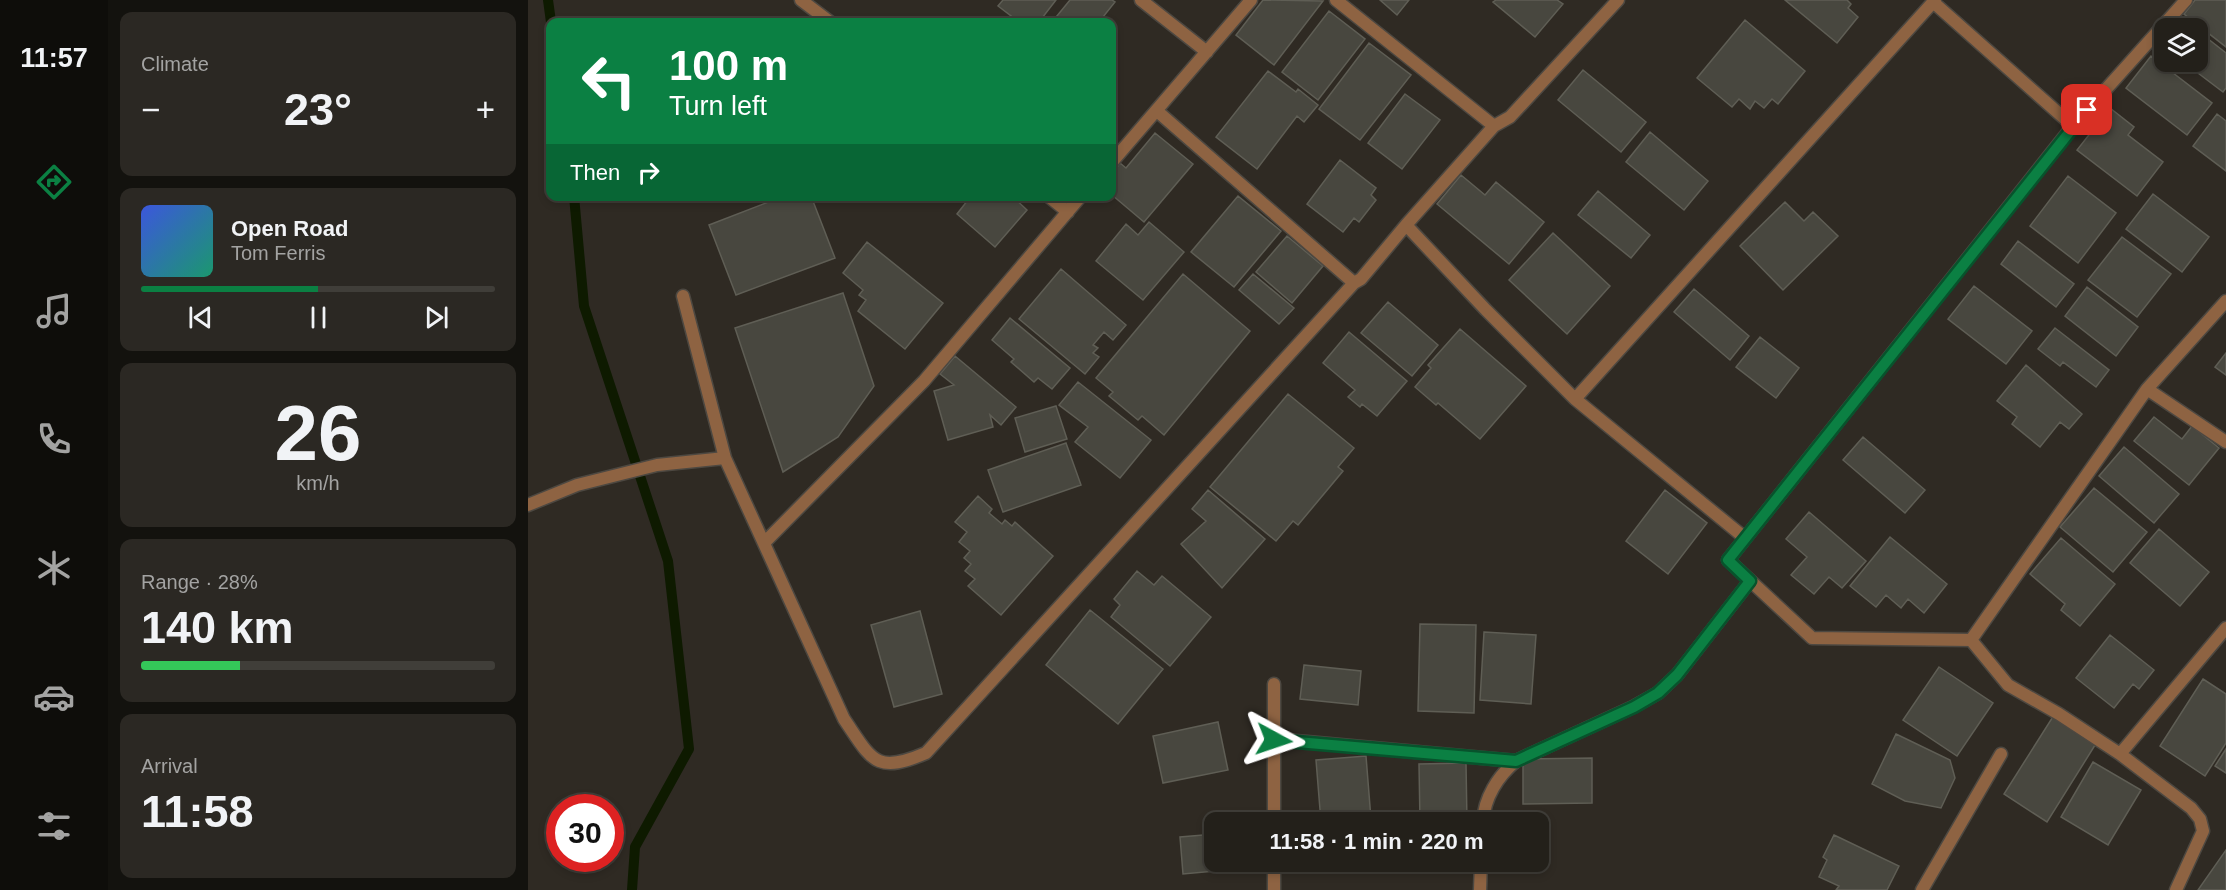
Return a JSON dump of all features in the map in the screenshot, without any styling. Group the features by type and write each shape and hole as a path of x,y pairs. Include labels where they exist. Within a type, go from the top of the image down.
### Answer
{"street":[{"path":"801,0 825,18"},
{"path":"1141,0 1207,52"},
{"path":"1116,157 1251,0"},
{"path":"1336,0 1494,126"},
{"path":"683,296 725,458 844,720 869,757 883,764 906,761 926,753 1354,283 1361,279 1494,126 1510,117 1617,0"},
{"path":"2176,890 2203,831 2200,819 2191,808 2120,754 2059,714 2008,685 1971,640 1812,638 1728,560 2073,126 2186,0"},
{"path":"1575,399 1934,1 2073,126"},
{"path":"1157,111 1354,283"},
{"path":"1054,201 1068,212"},
{"path":"764,543 924,381 1077,201"},
{"path":"1406,225 1493,318 1575,399 1744,538"},
{"path":"1971,640 2147,389 2226,301"},
{"path":"2147,389 2226,442"},
{"path":"528,505 577,485 657,465 725,458"},
{"path":"1486,812 1490,794 1503,773 1516,761 1634,707 1658,693 1677,675 1750,581"},
{"path":"2120,754 2226,628"},
{"path":"1274,684 1274,812"},
{"path":"1274,740 1516,761"},
{"path":"1922,890 2001,754"},
{"path":"1274,872 1274,890"},
{"path":"1480,890 1481,872"}],"building":[{"path":"1003,0 1056,0 1042,18 1014,18 998,6"},
{"path":"1070,0 1112,0 1115,2 1102,18 1055,18"},
{"path":"1263,0 1323,1 1274,65 1236,35"},
{"path":"1380,0 1409,0 1397,15"},
{"path":"1496,0 1557,0 1563,4 1535,37 1493,2"},
{"path":"1785,0 1847,0 1851,4 1848,8 1858,17 1837,43"},
{"path":"2195,0 2226,0 2226,47 2208,33 2208,18 2189,18 2184,14"},
{"path":"1329,11 1365,39 1318,100 1282,72"},
{"path":"1745,20 1805,71 1778,104 1772,99 1764,108 1755,101 1750,109 1739,99 1732,107 1697,78"},
{"path":"2208,39 2226,53 2226,88 2223,92 2197,72 2208,72"},
{"path":"1369,43 1411,75 1360,140 1319,109"},
{"path":"2151,56 2154,58 2154,72 2172,72 2212,103 2187,135 2126,88"},
{"path":"1583,70 1646,122 1621,152 1558,100"},
{"path":"1268,71 1296,92 1298,89 1318,105 1304,122 1297,116 1257,169 1216,137"},
{"path":"1405,94 1440,120 1402,169 1368,143"},
{"path":"2110,108 2134,127 2128,135 2163,162 2137,196 2077,150"},
{"path":"2217,114 2226,121 2226,171 2193,146"},
{"path":"1650,132 1708,181 1684,210 1626,162"},
{"path":"1155,133 1193,164 1144,222 1116,198 1116,168 1120,163 1126,168"},
{"path":"1340,160 1376,188 1371,195 1376,200 1359,222 1354,218 1343,232 1307,204"},
{"path":"1461,175 1485,195 1496,182 1544,222 1509,264 1437,204"},
{"path":"2068,176 2116,213 2078,263 2030,226"},
{"path":"1598,191 1650,235 1631,258 1578,215"},
{"path":"2153,194 2209,237 2182,272 2126,229"},
{"path":"1238,196 1281,231 1234,287 1191,252"},
{"path":"771,201 813,201 835,258 736,295 709,225"},
{"path":"967,201 1017,201 1027,210 995,247 957,214"},
{"path":"1785,202 1804,221 1813,212 1838,236 1783,290 1740,246"},
{"path":"1149,222 1184,252 1143,300 1096,261 1126,224 1138,235"},
{"path":"1553,233 1610,286 1567,334 1509,280"},
{"path":"1287,236 1323,266 1292,303 1256,272"},
{"path":"2122,237 2171,274 2137,317 2088,280"},
{"path":"2018,241 2074,284 2056,307 2001,264"},
{"path":"867,242 943,303 905,349 858,311 866,300 859,295 863,290 843,273"},
{"path":"1061,269 1126,325 1113,340 1104,332 1093,345 1098,348 1093,353 1099,357 1085,374 1019,319"},
{"path":"1183,274 1250,331 1164,435 1142,416 1138,420 1109,396 1113,392 1096,378"},
{"path":"1253,274 1294,308 1279,324 1239,290"},
{"path":"1974,286 2032,331 2006,364 1948,319"},
{"path":"2087,287 2138,327 2116,356 2065,316"},
{"path":"1694,289 1749,336 1730,360 1674,312"},
{"path":"843,293 874,386 838,437 783,472 735,328"},
{"path":"1388,302 1438,345 1412,376 1361,333"},
{"path":"1010,318 1070,368 1052,389 1038,378 1034,382 1011,362 1014,359 992,340"},
{"path":"2055,328 2109,370 2096,387 2063,362 2060,366 2038,349"},
{"path":"1460,329 1526,386 1480,439 1438,403 1436,405 1415,387 1431,368 1428,365"},
{"path":"1349,332 1407,381 1377,416 1362,404 1360,407 1348,397 1355,390 1323,363"},
{"path":"1760,337 1799,368 1776,398 1736,367"},
{"path":"2226,353 2226,375 2215,367"},
{"path":"955,356 1016,407 1001,425 990,415 993,427 948,440 934,391 954,385 940,374"},
{"path":"2026,365 2082,414 2069,429 2060,422 2040,447 2012,424 2017,417 1997,401"},
{"path":"1078,382 1151,440 1120,478 1075,442 1088,427 1059,405"},
{"path":"1288,394 1354,448 1338,467 1343,471 1298,525 1293,521 1276,541 1210,487"},
{"path":"1056,406 1067,439 1025,452 1015,418"},
{"path":"2154,417 2182,439 2192,426 2219,448 2189,485 2134,441"},
{"path":"1863,437 1925,490 1905,513 1843,460"},
{"path":"1066,443 1081,485 1003,512 988,470"},
{"path":"2124,447 2179,494 2154,523 2099,476"},
{"path":"2094,488 2147,532 2113,572 2060,527"},
{"path":"1208,490 1265,539 1222,588 1181,544 1206,521 1192,509"},
{"path":"1665,490 1707,523 1668,574 1626,541"},
{"path":"978,496 992,509 989,513 1002,524 1005,520 1012,526 1015,522 1053,556 1001,615 968,586 975,579 965,571 971,564 964,558 970,551 959,542 967,532 955,522"},
{"path":"1809,512 1866,561 1842,588 1829,577 1814,594 1791,575 1807,557 1786,539"},
{"path":"2159,529 2209,572 2180,606 2130,563"},
{"path":"1890,537 1947,584 1924,613 1908,599 1901,608 1886,595 1876,607 1850,586"},
{"path":"2061,538 2115,584 2080,626 2061,610 2065,604 2030,574"},
{"path":"1137,571 1154,585 1162,576 1211,617 1170,666 1111,617 1120,605 1114,599"},
{"path":"1090,610 1163,669 1118,724 1046,665"},
{"path":"920,611 942,694 894,707 871,625"},
{"path":"1420,624 1476,625 1474,713 1418,711"},
{"path":"1484,632 1536,635 1531,704 1480,700"},
{"path":"2110,635 2154,670 2139,689 2133,684 2114,708 2076,678"},
{"path":"1304,665 1361,671 1358,705 1300,699"},
{"path":"1939,667 1993,703 1957,756 1903,720"},
{"path":"2203,679 2226,694 2226,743 2205,776 2160,746"},
{"path":"2054,715 2097,742 2047,822 2004,794"},
{"path":"1218,722 1228,770 1163,783 1153,736"},
{"path":"1896,734 1950,760 1955,778 1941,808 1905,801 1872,784"},
{"path":"2226,749 2226,773 2215,766"},
{"path":"1366,756 1370,812 1320,812 1316,760"},
{"path":"1592,758 1592,803 1523,804 1523,759"},
{"path":"2093,762 2141,790 2108,845 2061,817"},
{"path":"1466,763 1467,812 1420,812 1419,764"},
{"path":"1204,835 1205,872 1183,874 1180,837"},
{"path":"1834,835 1899,866 1887,890 1836,890 1839,886 1819,877 1827,860 1823,857"},
{"path":"2226,850 2226,890 2198,890"}],"waterway":[{"path":"548,0 550,18"},
{"path":"574,201 584,306 668,561 689,749 635,847 632,890"}],"route":[{"path":"1274,740 1516,761 1634,707 1658,693 1677,675 1750,581 1728,560 1744,538 2087,110"}]}
